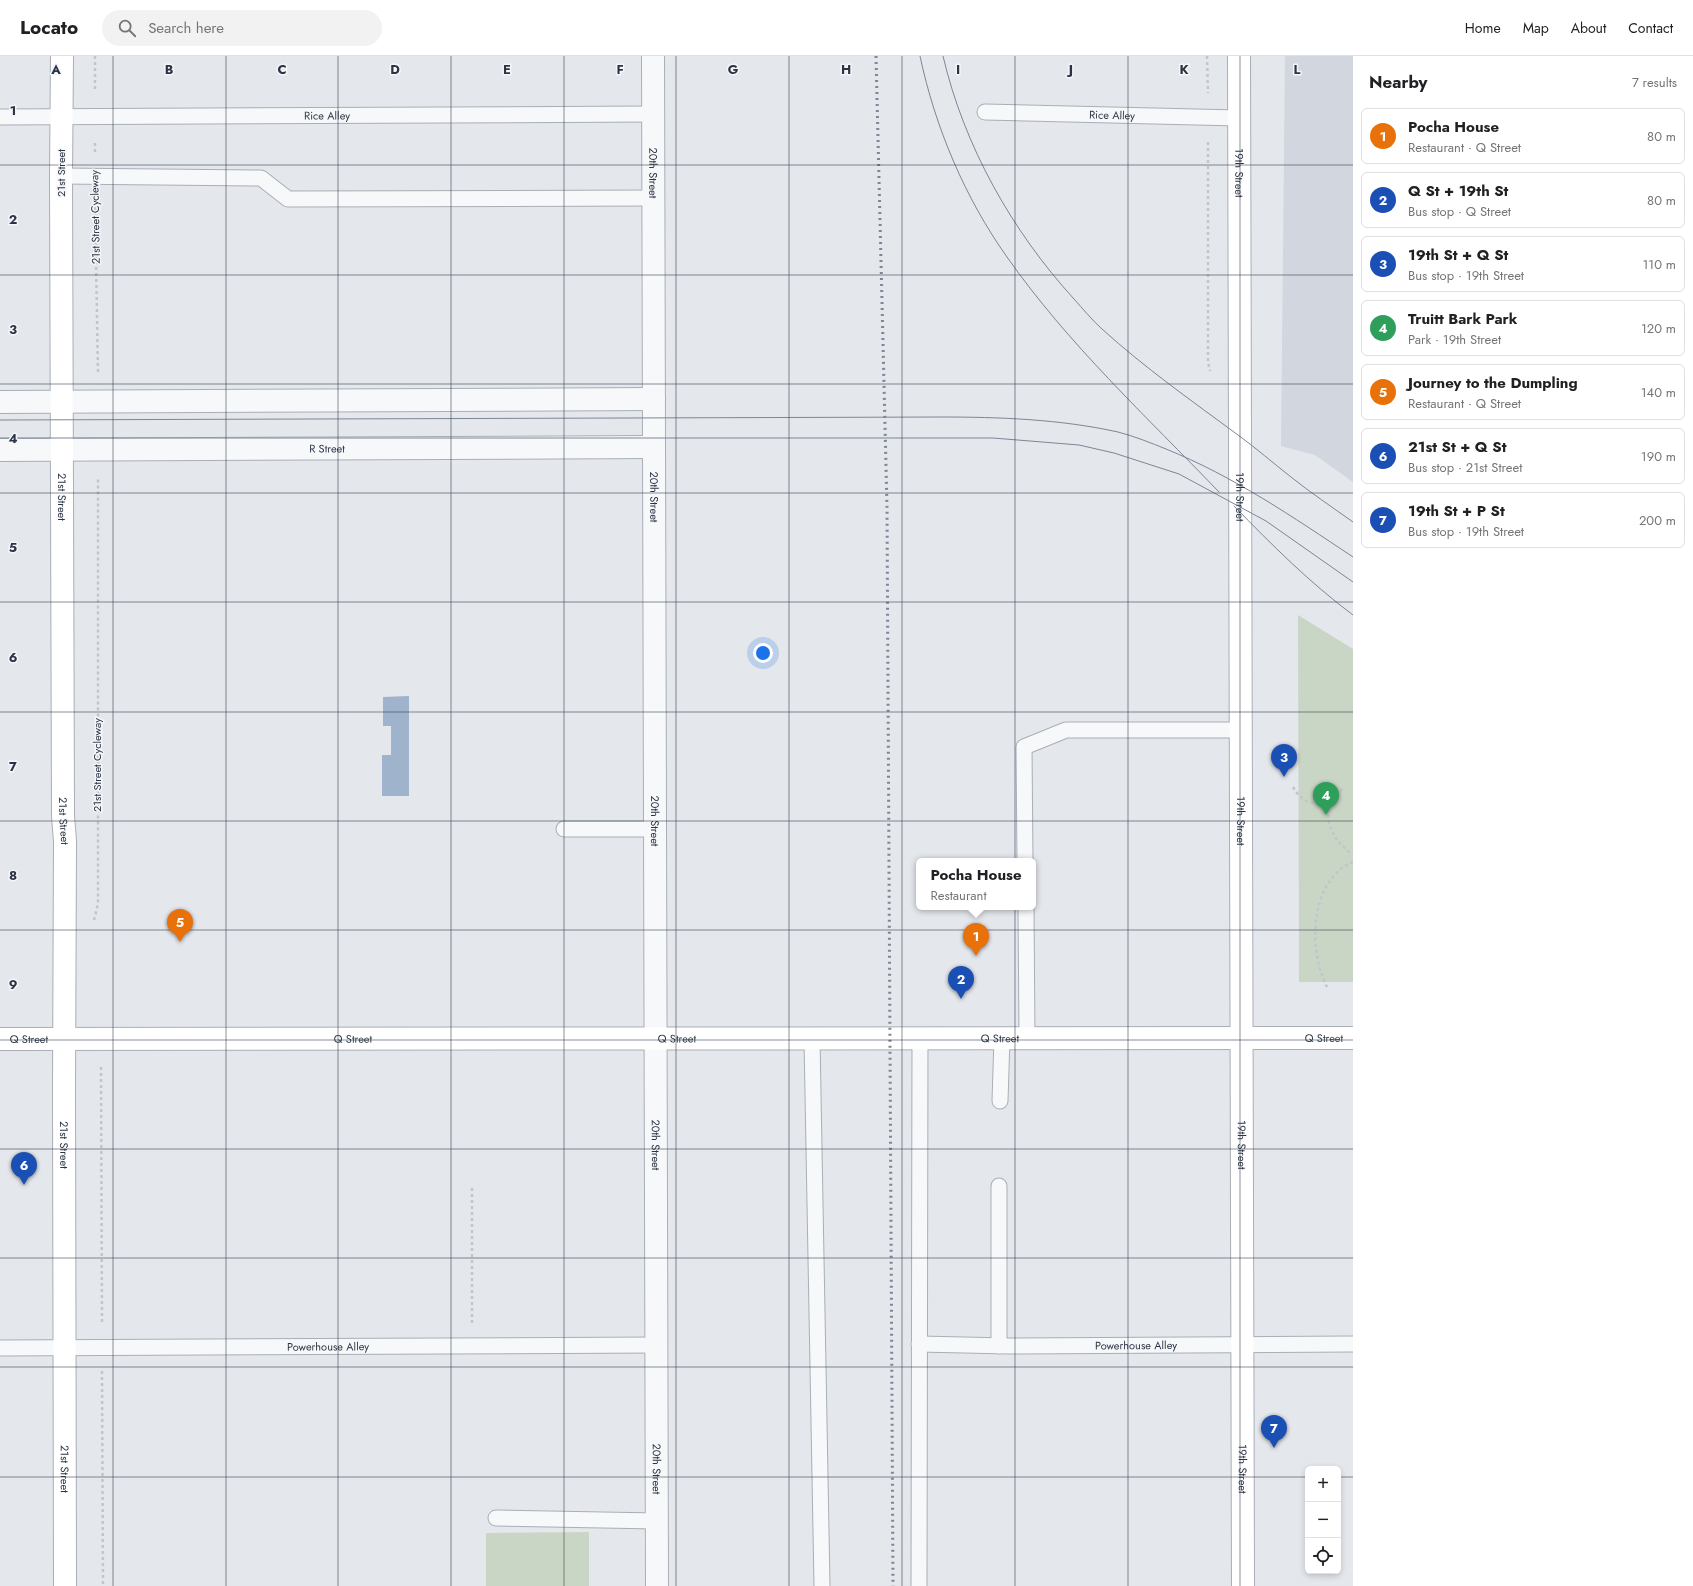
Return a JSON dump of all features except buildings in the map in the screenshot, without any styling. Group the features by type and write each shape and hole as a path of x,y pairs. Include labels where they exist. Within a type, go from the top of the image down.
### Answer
{"main road":[{"name":"21st Street","path":"62,56 63,816 65,842 65,1586"},
{"name":"19th Street","path":"1239,56 1243,1586"},
{"name":"Q Street","path":"0,1040 64,1038 1353,1038"}],"street":[{"name":"20th Street","path":"654,56 657,1586"},
{"path":"0,402 654,399"},
{"name":"R Street","path":"0,450 654,447"}],"lane":[{"name":"Rice Alley","path":"985,112 1239,118"},
{"name":"Rice Alley","path":"0,117 654,114"},
{"path":"61,176 94,175 261,178 288,199 654,198"},
{"path":"1025,858 1024,747 1066,730 1241,730"},
{"path":"564,829 655,829"},
{"path":"1026,910 1027,1037"},
{"path":"919,1586 920,1038"},
{"path":"1000,1101 1002,1038"},
{"path":"812,1039 822,1586"},
{"path":"999,1186 999,1346"},
{"name":"Powerhouse Alley","path":"919,1344 999,1346 1353,1344"},
{"name":"Powerhouse Alley","path":"0,1348 657,1345"},
{"path":"496,1518 657,1521"}],"path":[{"name":"21st Street Cycleway","path":"95,56 94,175 98,378"},
{"name":"21st Street Cycleway","path":"93,925 98,904 97,485"},
{"path":"1293,787 1301,798 1310,803 1322,803 1335,797"},
{"path":"1342,790 1335,797 1329,809 1330,823 1336,838 1341,845 1353,854"},
{"path":"1327,987 1321,976 1315,954 1315,929 1319,904 1323,894 1336,874 1353,862"},
{"path":"472,1185 472,1327"}],"shaded area":[{"path":"1285,56 1353,56 1353,482 1315,455 1281,446"}],"green space":[{"path":"1298,615 1353,649 1353,982 1299,982"},
{"path":"589,1532 589,1586 486,1586 486,1533"}],"water":[{"path":"409,696 409,796 382,796 382,755 391,755 391,726 383,726 383,697"}],"tram line":[{"path":"920,56 934,109 953,161 978,211 1007,257 1056,320 1108,379 1219,492"},
{"path":"943,56 952,89 977,155 1011,216 1051,273 1098,326 1118,343 1169,384 1245,440 1299,483 1353,522"},
{"path":"0,420 940,417 1007,418 1074,424 1118,432 1154,444 1191,460 1239,484 1353,557"},
{"path":"0,438 993,438 1079,445 1114,453 1179,474 1266,521 1353,582"},
{"path":"1234,506 1306,576 1353,615"}],"railway":[{"path":"876,56 887,507 893,1586"}],"place":[{"name":"19th St + Q St","path":"1284,777"},
{"name":"Truitt Bark Park","path":"1326,815"},
{"name":"Journey to the Dumpling","path":"180,942"},
{"name":"Pocha House","path":"976,956"},
{"name":"Q St + 19th St","path":"961,999"},
{"name":"21st St + Q St","path":"24,1185"},
{"name":"19th St + P St","path":"1274,1448"}]}
